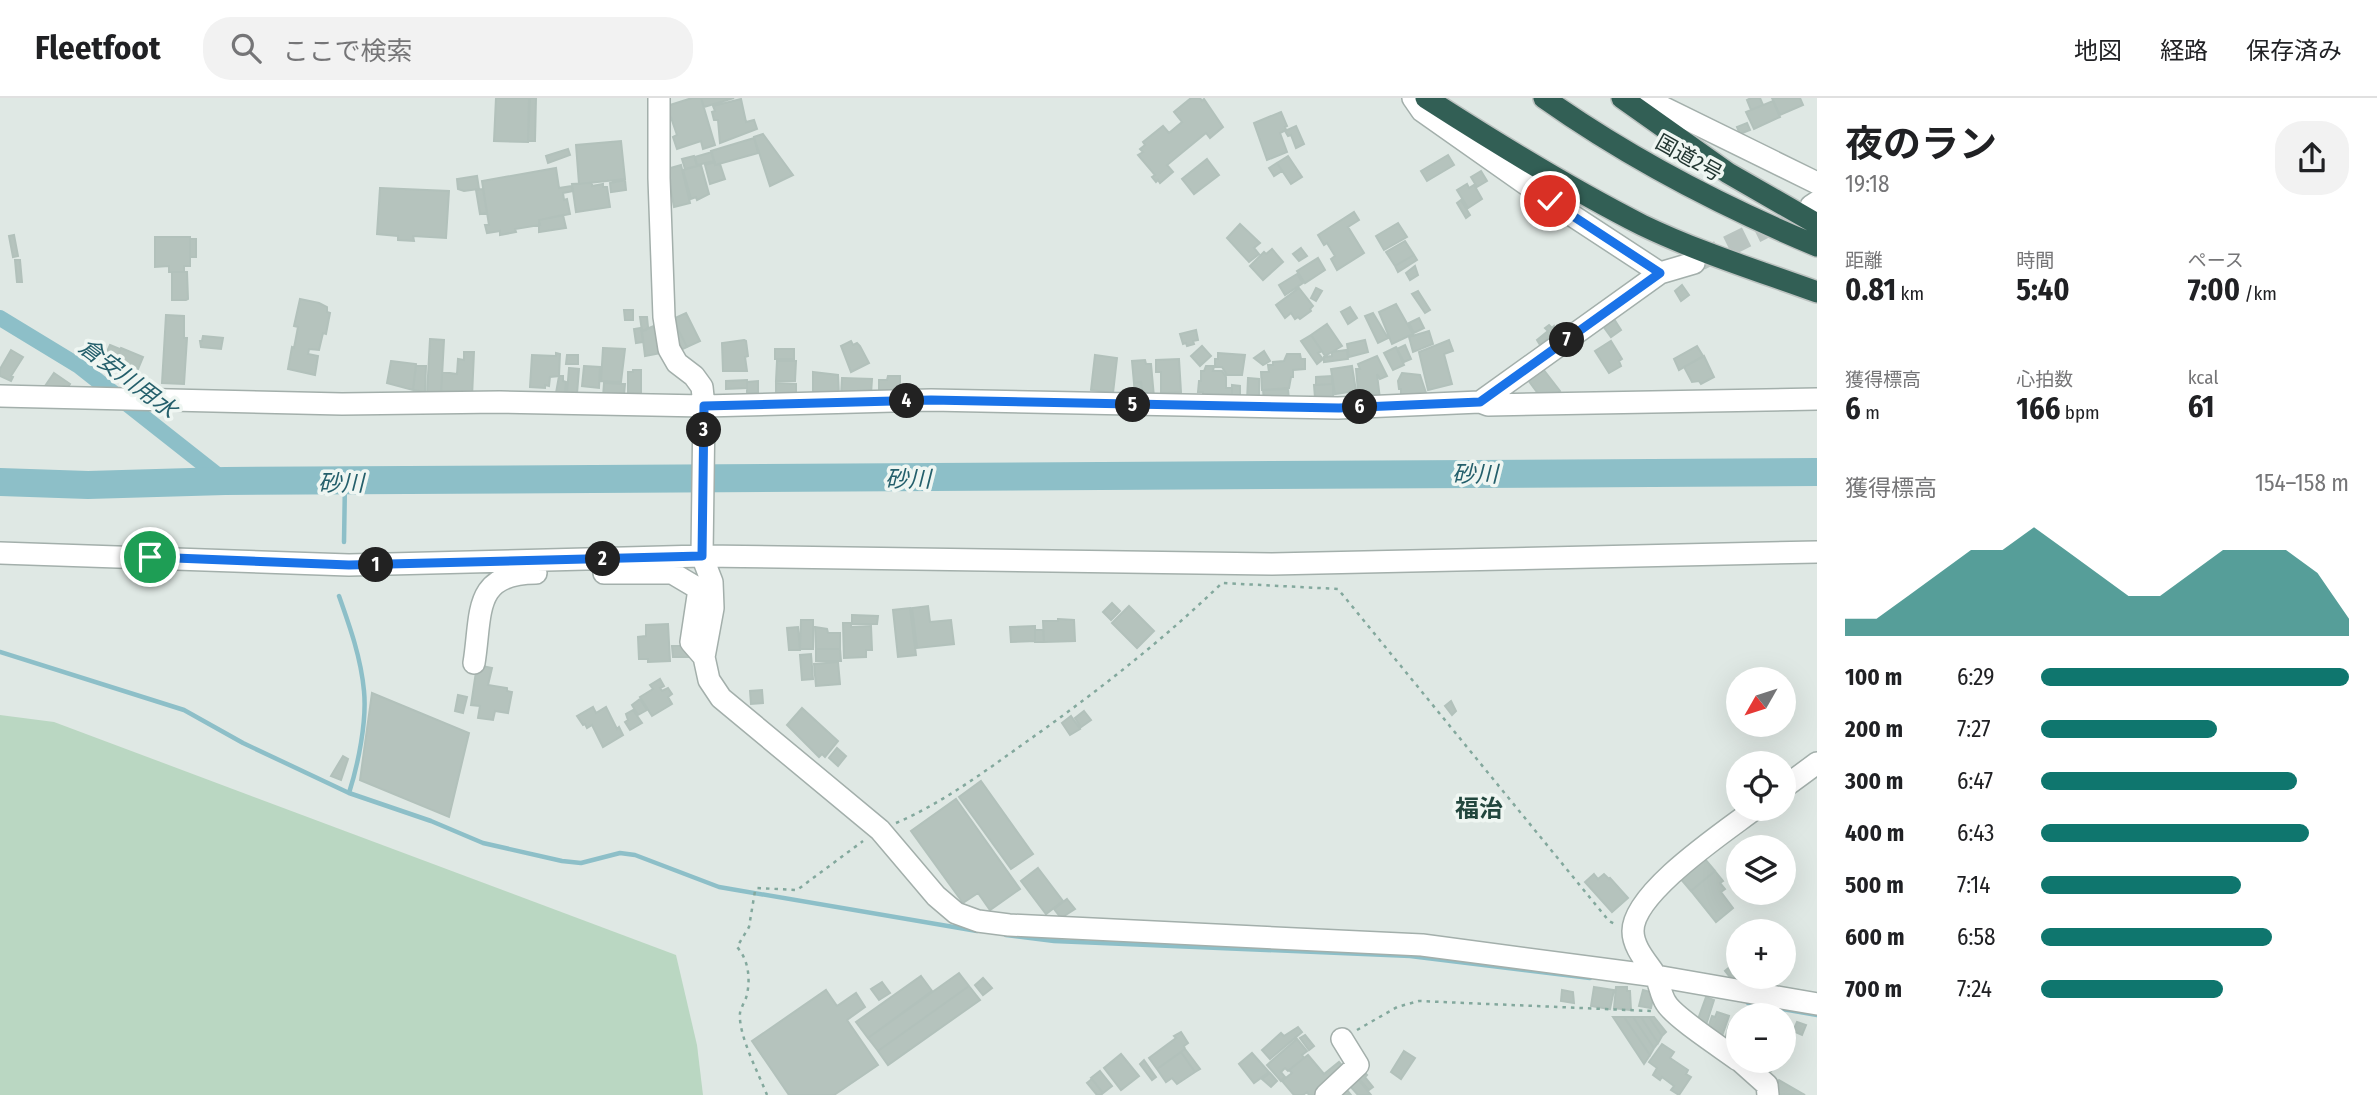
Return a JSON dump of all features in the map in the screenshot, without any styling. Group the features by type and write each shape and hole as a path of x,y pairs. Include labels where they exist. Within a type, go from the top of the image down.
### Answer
{"highway":[{"path":"1426,98 1523,160 1644,226 1737,264 1817,292"},
{"name":"国道2号","path":"1544,98 1581,124 1715,201 1817,246"},
{"path":"1622,98 1728,173 1815,211"}],"street":[{"path":"659,98 664,317 669,349 677,363 694,376 702,387 704,406 703,550 712,582 713,608 704,657 709,680 721,698 880,830 936,896 956,913 978,921 1124,932 1422,945 1661,989 1817,1004"},
{"path":"1413,98 1422,111 1550,201 1660,273"},
{"path":"1644,98 1817,183"},
{"path":"1480,402 1660,273 1694,263"},
{"path":"0,396 342,404 500,402 704,406 931,400 1022,404 1339,408 1480,402 1488,405 1817,398"},
{"path":"0,553 349,565 703,550 1272,564 1817,552"},
{"path":"474,663 485,593 495,583 517,573 672,573 699,589 691,642 704,657"},
{"path":"1796,778 1817,763"},
{"path":"1726,1049 1661,989 1639,950 1633,932 1637,914 1648,896 1739,821"},
{"path":"1326,1095 1358,1065 1342,1039"},
{"path":"1753,1073 1767,1085 1768,1095"}],"path":[{"path":"767,1095 748,1048 740,1011 747,993 748,977 747,962 737,947 749,927 757,888 797,890 880,830 913,816 965,785 1105,684 1180,624 1222,583 1338,589 1609,921 1633,932"},
{"path":"1342,1039 1397,1007 1419,1001 1652,1011 1661,989"}],"green space":[{"path":"0,715 54,722 676,955 697,1045 703,1095 0,1095"}],"building":[{"path":"496,98 529,98 528,142 494,141"},
{"path":"530,98 536,98 535,141 528,141"},
{"path":"701,98 715,145 703,149 701,141 677,149 673,137 677,135 667,106"},
{"path":"701,98 734,98 704,107"},
{"path":"1191,98 1200,98 1202,101 1204,99 1223,127 1210,138 1206,133 1167,165 1173,172 1160,183 1158,180 1156,182 1152,177 1155,175 1138,155 1143,152 1140,149 1145,145 1143,142 1163,126 1169,133 1182,122 1174,112"},
{"path":"1760,98 1763,105 1751,110 1747,100"},
{"path":"1772,98 1800,98 1803,105 1780,115"},
{"path":"741,99 746,122 754,120 757,129 720,143 718,120 714,120 713,106"},
{"path":"1773,101 1780,117 1754,129 1746,112"},
{"path":"1281,112 1287,126 1286,130 1280,133 1287,152 1267,160 1254,123"},
{"path":"1747,123 1750,130 1740,134 1737,127"},
{"path":"1296,126 1304,144 1296,148 1291,135 1288,136 1285,131"},
{"path":"763,134 793,175 770,186 754,137"},
{"path":"754,138 758,153 715,165 711,151"},
{"path":"621,141 625,179 579,184 576,145"},
{"path":"568,149 570,155 548,163 546,156"},
{"path":"712,152 714,161 697,165 695,157"},
{"path":"1448,155 1454,165 1427,181 1421,171"},
{"path":"694,156 697,166 685,169 682,159"},
{"path":"1288,156 1302,177 1291,184 1277,163"},
{"path":"1207,159 1219,175 1194,194 1182,179"},
{"path":"715,162 715,165 720,164 725,179 710,184 705,165"},
{"path":"1277,163 1282,171 1274,176 1269,168"},
{"path":"681,165 690,203 674,207 667,169"},
{"path":"701,165 709,194 697,200 696,197 691,199 683,170"},
{"path":"556,168 559,188 571,186 573,191 563,193 570,214 539,220 540,225 515,229 516,232 500,235 500,231 487,233 485,225 489,225 482,181"},
{"path":"1481,171 1487,181 1477,187 1471,177"},
{"path":"477,176 479,189 458,189 457,179"},
{"path":"625,180 626,190 611,192 610,183"},
{"path":"592,183 592,186 603,184 603,187 607,187 610,207 576,212 572,184"},
{"path":"1467,184 1469,188 1474,185 1482,199 1468,208 1457,190"},
{"path":"380,188 449,191 446,238 413,236 414,241 377,234"},
{"path":"483,189 487,213 480,214 476,190"},
{"path":"1461,200 1470,215 1466,218 1457,203"},
{"path":"1354,212 1359,220 1348,227 1364,253 1337,270 1331,259 1335,256 1318,235"},
{"path":"563,215 566,228 539,232 539,220"},
{"path":"1398,223 1407,237 1384,250 1376,236"},
{"path":"1240,224 1260,243 1254,248 1259,254 1249,262 1227,238"},
{"path":"14,235 18,256 13,257 9,236"},
{"path":"155,237 190,237 190,266 184,266 184,272 169,272 169,266 155,267"},
{"path":"190,239 196,239 196,257 190,257"},
{"path":"1405,241 1414,255 1395,266 1386,252"},
{"path":"1301,248 1307,256 1299,261 1293,254"},
{"path":"1272,249 1283,262 1263,280 1250,266 1264,252 1266,254"},
{"path":"1414,255 1417,260 1398,272 1395,266"},
{"path":"1318,258 1325,270 1305,283 1297,271"},
{"path":"15,260 20,260 22,282 17,282"},
{"path":"1415,266 1418,275 1410,280 1406,273"},
{"path":"172,272 187,272 188,299 172,300"},
{"path":"1297,274 1303,283 1285,295 1279,285"},
{"path":"1682,285 1689,295 1681,301 1675,291"},
{"path":"1299,288 1313,306 1311,311 1300,319 1295,319 1291,313 1285,318 1276,305"},
{"path":"1316,288 1322,291 1316,301 1311,298"},
{"path":"1418,291 1430,310 1425,313 1412,294"},
{"path":"300,299 319,303 327,307 327,312 330,313 326,334 323,333 319,350 309,349 308,354 318,356 315,375 288,369 298,327 294,326"},
{"path":"1396,304 1413,334 1392,344 1379,312"},
{"path":"1350,307 1357,318 1348,324 1341,312"},
{"path":"624,310 633,310 633,320 625,320"},
{"path":"686,313 700,341 687,347 673,319"},
{"path":"1373,313 1388,338 1378,343 1365,316"},
{"path":"166,315 184,316 184,338 187,338 184,384 162,383"},
{"path":"640,317 647,317 646,330 642,331"},
{"path":"1419,318 1424,328 1414,333 1409,323"},
{"path":"673,319 687,347 676,352"},
{"path":"1614,319 1621,330 1611,337 1603,326"},
{"path":"1327,324 1342,346 1325,356 1311,335"},
{"path":"1549,325 1552,328 1554,326 1556,331 1540,345 1537,340 1548,331 1545,328"},
{"path":"654,326 655,331 658,331 661,353 645,356 642,331"},
{"path":"641,328 643,342 636,343 634,329"},
{"path":"1196,330 1198,340 1187,346 1186,343 1183,344 1180,334"},
{"path":"1429,331 1433,344 1413,352 1409,337"},
{"path":"1311,335 1322,351 1318,353 1323,359 1317,364 1301,341"},
{"path":"203,336 223,338 221,349 201,347"},
{"path":"430,339 444,340 441,395 427,394"},
{"path":"744,340 748,356 745,357 747,371 723,371 722,343"},
{"path":"1365,340 1368,352 1349,357 1347,344"},
{"path":"1449,340 1453,351 1444,354 1452,384 1428,390 1419,352"},
{"path":"851,341 853,345 857,343 860,346 869,363 851,372 841,346"},
{"path":"1611,341 1622,359 1619,361 1621,366 1609,373 1595,351"},
{"path":"110,345 120,349 115,362 104,358"},
{"path":"1405,345 1411,359 1404,362 1397,349"},
{"path":"1202,346 1211,356 1200,366 1191,356"},
{"path":"1697,346 1703,356 1679,370 1674,359"},
{"path":"1396,347 1404,365 1393,370 1384,353"},
{"path":"121,348 143,357 136,374 114,364"},
{"path":"603,348 625,349 621,382 601,381"},
{"path":"775,349 794,349 794,359 775,359"},
{"path":"11,350 23,357 11,376 11,381 0,376 0,369"},
{"path":"1347,350 1348,359 1324,362 1324,357 1332,356 1332,352"},
{"path":"1264,351 1270,361 1263,365 1254,358"},
{"path":"464,352 474,352 472,397 441,395 442,372 457,374 458,359 464,360"},
{"path":"556,353 560,354 559,376 550,377 549,386 545,385 545,388 530,387 532,355 556,356"},
{"path":"1218,353 1245,355 1242,375 1227,375 1222,367 1215,367"},
{"path":"1287,354 1300,354 1301,359 1305,359 1305,369 1293,370 1289,388 1262,390 1261,372 1269,372 1268,365 1284,361"},
{"path":"567,355 578,355 578,364 566,364"},
{"path":"1095,355 1117,358 1113,393 1091,390"},
{"path":"1377,356 1387,376 1380,379 1377,374 1380,399 1361,400 1356,369 1360,369 1358,364"},
{"path":"1704,356 1714,377 1701,384 1699,381 1692,382 1684,367"},
{"path":"1179,359 1181,392 1161,393 1161,372 1156,372 1156,360"},
{"path":"1145,360 1146,364 1151,364 1154,397 1143,398 1141,382 1134,383 1132,361"},
{"path":"391,361 416,364 413,390 387,383"},
{"path":"777,361 796,361 795,381 776,381"},
{"path":"416,366 426,366 425,392 413,390"},
{"path":"584,366 600,367 599,388 582,386"},
{"path":"1206,366 1214,366 1213,371 1222,371 1226,377 1226,388 1232,388 1232,401 1203,400 1203,392 1198,392 1201,371 1204,371"},
{"path":"1352,366 1356,391 1335,394 1331,369"},
{"path":"569,368 579,369 577,394 567,393"},
{"path":"1543,369 1560,391 1551,398 1542,399 1528,380"},
{"path":"641,370 641,397 628,397 628,372"},
{"path":"813,372 838,375 839,396 813,393"},
{"path":"54,373 70,384 64,393 43,389"},
{"path":"1402,373 1420,375 1428,399 1404,398 1398,381"},
{"path":"559,376 563,376 563,381 566,382 565,393 556,393"},
{"path":"888,376 900,376 900,392 879,392 879,380 887,380"},
{"path":"1332,376 1332,384 1316,385 1316,377"},
{"path":"842,378 872,379 871,394 841,397"},
{"path":"1248,378 1259,379 1259,401 1247,401"},
{"path":"747,380 747,388 726,389 726,381"},
{"path":"758,381 758,393 747,393 747,382"},
{"path":"1141,382 1143,398 1135,399 1134,383"},
{"path":"604,383 625,384 624,395 603,397"},
{"path":"776,383 796,384 796,396 776,395"},
{"path":"1333,384 1333,398 1315,398 1314,385"},
{"path":"1232,385 1240,386 1240,397 1232,396"},
{"path":"1288,389 1289,400 1264,401 1263,390"},
{"path":"1112,603 1120,611 1111,620 1103,612"},
{"path":"928,606 930,622 951,620 954,644 917,648 912,608"},
{"path":"1129,606 1154,631 1137,648 1112,623"},
{"path":"910,608 916,655 898,657 893,610"},
{"path":"852,615 878,616 877,624 852,624"},
{"path":"801,620 813,620 813,649 800,649"},
{"path":"1074,620 1075,641 1044,642 1043,621"},
{"path":"843,623 851,623 851,627 871,626 872,650 866,650 866,657 844,658"},
{"path":"668,624 670,661 648,662 648,659 639,659 638,637 646,636 646,625"},
{"path":"1035,626 1035,641 1011,642 1010,627"},
{"path":"798,627 800,650 789,650 787,628"},
{"path":"815,627 827,629 828,633 840,633 840,649 816,649"},
{"path":"1035,630 1043,630 1044,642 1035,642"},
{"path":"672,646 689,646 689,657 673,657"},
{"path":"816,649 840,649 841,661 816,661"},
{"path":"811,654 813,679 802,680 800,655"},
{"path":"838,662 840,684 816,686 814,664"},
{"path":"477,665 492,668 488,685 507,688 507,691 512,692 508,713 495,711 493,720 478,718 480,706 471,705"},
{"path":"660,679 664,686 660,688 662,691 668,688 672,694 668,697 672,704 652,716 640,697 653,689 650,685"},
{"path":"762,690 763,703 751,704 750,691"},
{"path":"372,693 469,733 449,817 360,780"},
{"path":"458,695 467,697 463,713 455,711"},
{"path":"640,699 647,710 638,715 632,705"},
{"path":"1451,701 1456,711 1452,715 1445,706"},
{"path":"593,707 596,713 606,707 623,735 603,747 592,725 587,728 577,716"},
{"path":"802,708 838,741 825,757 822,754 819,757 787,725"},
{"path":"633,710 642,723 630,730 625,722 628,720 626,714"},
{"path":"1084,711 1091,720 1081,727 1075,718"},
{"path":"1071,716 1080,729 1070,735 1062,723"},
{"path":"837,748 846,756 838,766 829,758"},
{"path":"343,756 348,759 341,780 331,776"},
{"path":"981,781 1033,854 1011,869 959,797"},
{"path":"956,799 1020,889 990,910 978,893 963,903 911,831"},
{"path":"1704,858 1715,871 1691,891 1680,878"},
{"path":"1038,868 1063,901 1046,914 1021,881"},
{"path":"1715,871 1723,881 1720,883 1725,889 1721,892 1726,899 1726,905 1733,908 1716,922 1691,891"},
{"path":"1594,874 1598,879 1604,874 1610,878 1628,898 1612,912 1585,882"},
{"path":"1067,899 1075,909 1061,918 1054,909"},
{"path":"959,973 969,986 878,1051 868,1038"},
{"path":"921,976 932,991 868,1038 856,1022"},
{"path":"983,978 992,988 983,995 975,985"},
{"path":"882,982 890,993 879,1000 871,989"},
{"path":"969,986 980,1000 888,1065 878,1051"},
{"path":"1594,987 1614,990 1610,1009 1591,1006"},
{"path":"1616,987 1627,987 1627,991 1630,991 1631,1010 1614,1008"},
{"path":"826,990 837,1006 856,993 865,1007 847,1020 878,1065 834,1095 789,1095 752,1041"},
{"path":"1562,990 1573,992 1574,1003 1561,1001"},
{"path":"1643,990 1654,993 1651,1008 1639,1006"},
{"path":"1706,997 1714,1000 1706,1025 1697,1022"},
{"path":"1717,1012 1726,1015 1722,1036 1707,1031 1712,1016 1715,1017"},
{"path":"1613,1017 1624,1017 1650,1055 1644,1064"},
{"path":"1624,1017 1633,1017 1654,1048 1650,1055"},
{"path":"1633,1017 1641,1017 1658,1043 1654,1048"},
{"path":"1641,1017 1649,1017 1662,1036 1658,1043"},
{"path":"1649,1017 1654,1017 1666,1032 1662,1036"},
{"path":"1797,1022 1806,1025 1802,1035 1796,1032"},
{"path":"1298,1027 1302,1032 1270,1059 1262,1050 1281,1033 1284,1036"},
{"path":"1181,1032 1188,1043 1184,1046 1185,1049 1157,1069 1149,1058"},
{"path":"1305,1035 1314,1046 1309,1050 1300,1038"},
{"path":"1297,1039 1307,1051 1302,1055 1304,1058 1288,1071 1285,1068 1281,1072 1285,1077 1281,1081 1267,1065"},
{"path":"1662,1044 1674,1052 1670,1058 1688,1070 1686,1074 1691,1077 1679,1095 1671,1090 1674,1086 1662,1077 1660,1080 1653,1075 1657,1068 1649,1062"},
{"path":"1185,1049 1200,1069 1195,1072 1181,1052"},
{"path":"1404,1051 1415,1058 1401,1079 1391,1072"},
{"path":"1181,1052 1195,1072 1177,1084 1172,1078 1166,1082 1157,1069"},
{"path":"1252,1053 1269,1072 1254,1083 1239,1064"},
{"path":"1121,1054 1139,1076 1121,1090 1104,1068"},
{"path":"1308,1055 1324,1074 1339,1062 1346,1070 1315,1095 1309,1095 1307,1092 1294,1095 1282,1081 1292,1073 1289,1070"},
{"path":"1144,1060 1156,1077 1152,1080 1140,1064"},
{"path":"1100,1071 1112,1086 1103,1093 1091,1078"},
{"path":"1364,1072 1373,1087 1369,1090 1358,1078"},
{"path":"1270,1073 1277,1081 1271,1087 1262,1079"},
{"path":"1353,1073 1371,1095 1358,1095 1350,1086 1346,1089 1351,1095 1327,1095"},
{"path":"1092,1079 1103,1093 1101,1095 1097,1095 1087,1083"},
{"path":"1779,1080 1805,1095 1770,1094"}],"waterway":[{"name":"倉安川用水","path":"0,318 79,366 225,481"},
{"name":"砂川","path":"0,482 88,485 225,481 1817,472"},
{"path":"344,542 345,482"},
{"path":"339,596 358,655 364,691 361,743 349,793"},
{"path":"0,652 184,710 243,743 349,793 431,821 483,843 581,863 620,853 635,855 719,887 977,931"},
{"path":"1006,935 1054,941 1410,956 1590,978"},
{"path":"1796,1011 1817,1015"}],"tunnel":[{"path":"1700,260 1809,206"}],"district":[{"name":"福治","path":"1479,809"}],"route":[{"path":"150,557 349,565 702,556 704,406 931,400 1339,408 1480,402 1660,273 1550,201"}]}
